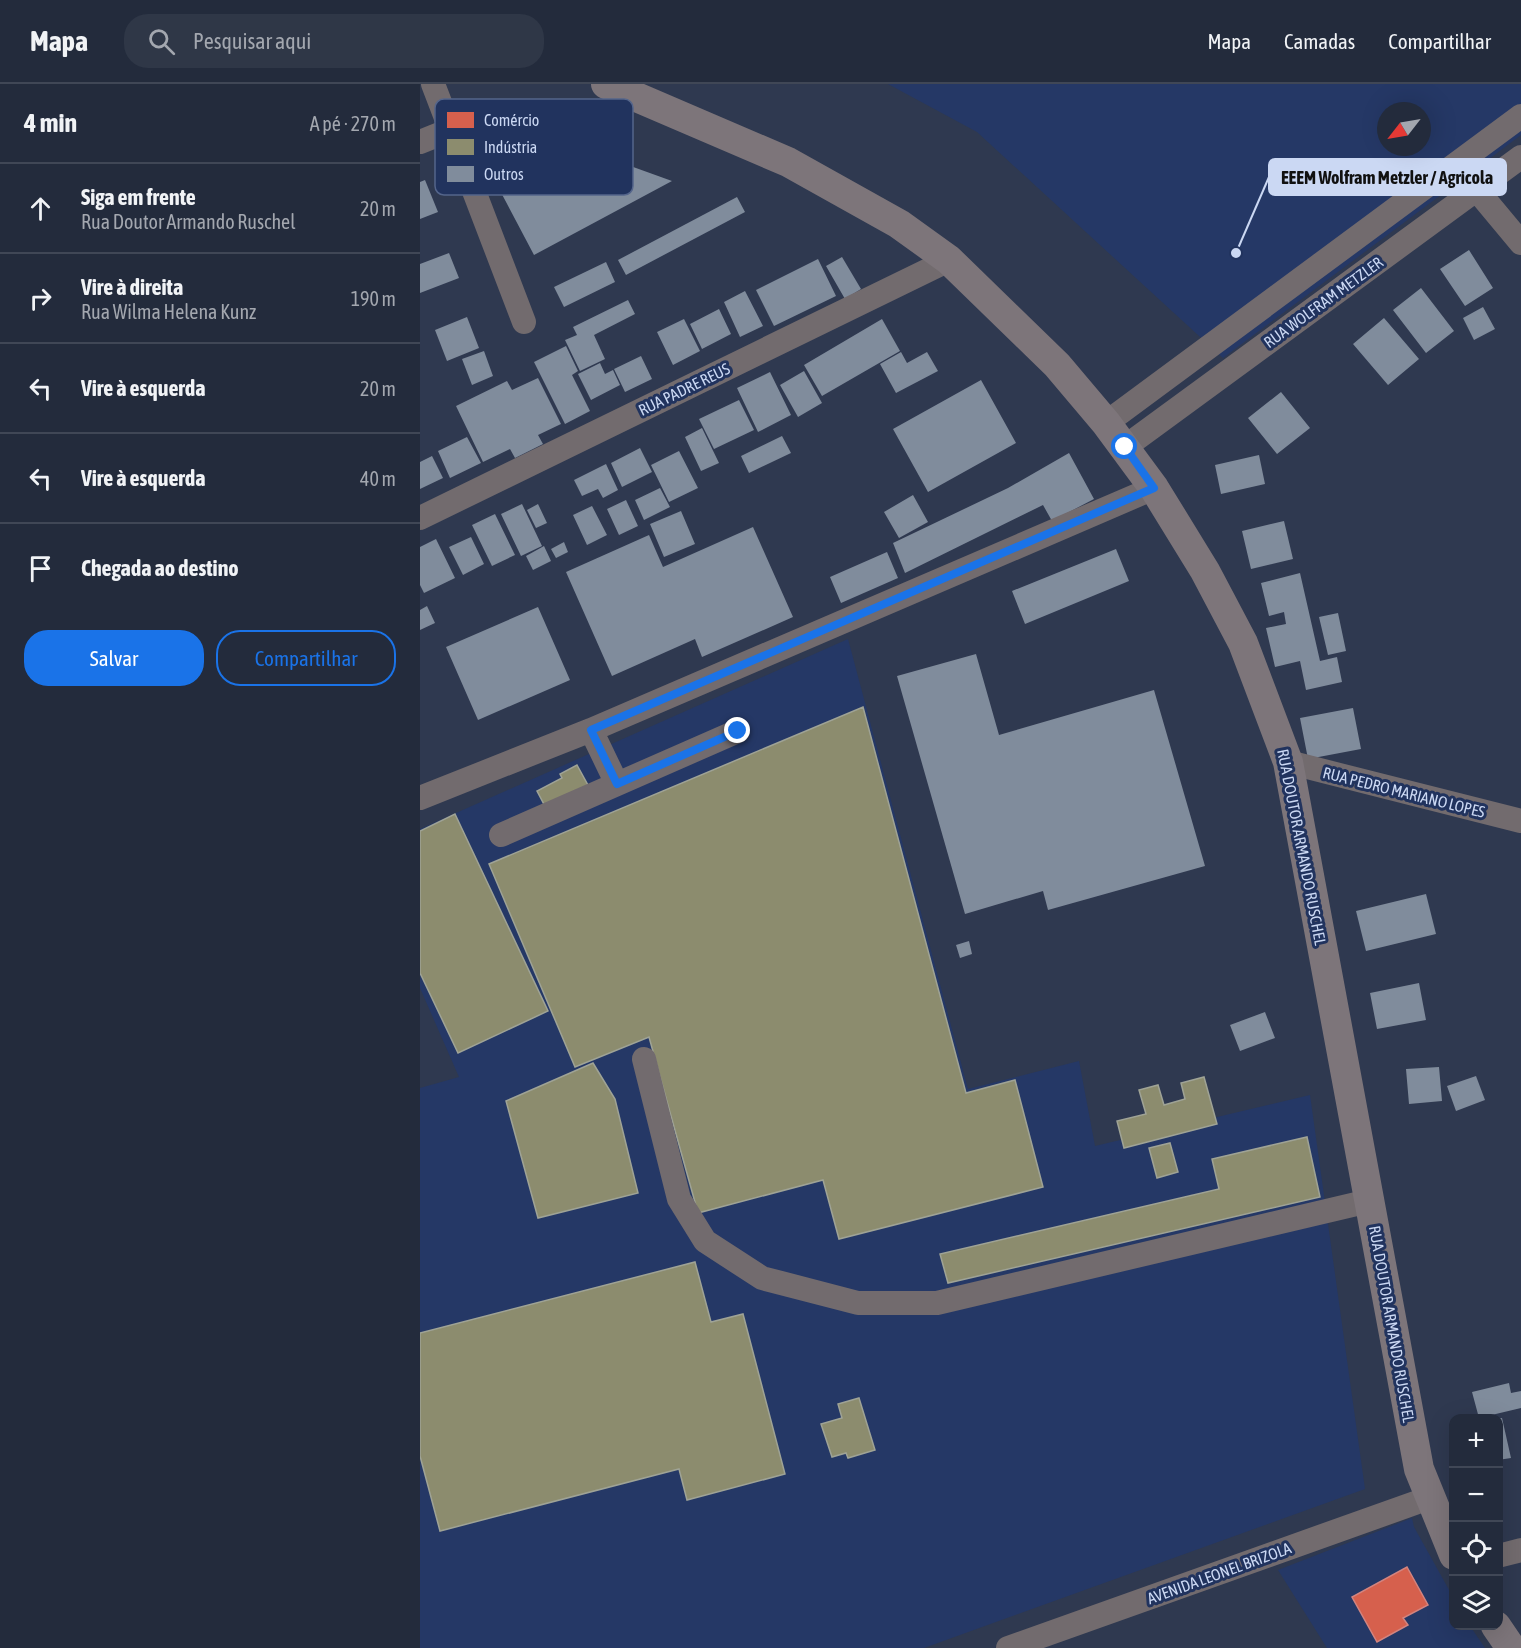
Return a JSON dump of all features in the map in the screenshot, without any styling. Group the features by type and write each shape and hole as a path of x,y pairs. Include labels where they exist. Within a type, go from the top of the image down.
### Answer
{"main road":[{"name":"RUA DOUTOR ARMANDO RUSCHEL","path":"606,84 788,162 899,224 949,260 1057,365 1106,423 1154,488 1205,571 1243,643 1288,762 1419,1469 1449,1544"},
{"path":"1499,1630 1511,1648"}],"street":[{"path":"433,84 439,99"},
{"path":"1106,423 1521,116"},
{"path":"420,142 435,136"},
{"name":"RUA WOLFRAM METZLER","path":"1125,447 1521,157"},
{"path":"1476,189 1521,243"},
{"path":"475,195 524,322"},
{"name":"RUA PADRE REUS","path":"420,518 949,260"},
{"path":"420,798 591,730 1154,488"},
{"path":"591,730 617,784"},
{"path":"501,835 738,731"},
{"name":"RUA PEDRO MARIANO LOPES","path":"1288,762 1521,821"},
{"path":"644,1059 679,1199 705,1241 762,1278 858,1303 937,1303 1369,1201"},
{"name":"AVENIDA LEONEL BRIZOLA","path":"1008,1648 1429,1498"},
{"path":"1503,1555 1521,1550"}],"shaded area":[{"path":"888,84 1521,84 1521,135 1223,358 977,132"},
{"path":"848,639 968,1089 1079,1061 1095,1146 1310,1095 1365,1489 924,1648 420,1648 420,1088 459,1077 420,988 420,829"},
{"path":"1412,1518 1414,1527 1449,1590 1449,1630 1473,1630 1485,1648 1327,1648 1278,1570"}],"building: Comércio":[{"path":"1407,1567 1428,1605 1403,1618 1408,1625 1377,1642 1352,1597"}],"building: Indústria":[{"path":"863,707 966,1093 1015,1080 1043,1187 839,1239 823,1180 698,1213 649,1037 575,1067 489,864"},
{"path":"577,765 589,787 547,810 537,791 562,778 560,774"},
{"path":"455,814 548,1011 458,1053 420,973 420,831"},
{"path":"593,1063 615,1099 638,1193 538,1218 506,1101"},
{"path":"1204,1077 1217,1124 1124,1148 1117,1121 1146,1114 1139,1090 1158,1085 1164,1105 1185,1099 1181,1083"},
{"path":"1307,1137 1320,1197 948,1283 940,1254 1219,1189 1212,1159"},
{"path":"1170,1143 1178,1172 1157,1178 1149,1148"},
{"path":"695,1262 711,1322 743,1314 785,1474 687,1500 679,1469 440,1531 420,1456 420,1333"},
{"path":"859,1398 875,1450 848,1458 846,1453 832,1457 821,1424 842,1418 838,1404"}],"building: Outros":[{"path":"633,167 672,181 534,255 502,195 633,195"},
{"path":"425,180 438,212 420,219 420,182"},
{"path":"737,197 745,212 626,275 618,260"},
{"path":"1469,250 1493,288 1465,306 1440,269"},
{"path":"449,253 459,278 420,293 420,264"},
{"path":"842,257 861,289 845,299 826,266"},
{"path":"818,259 836,296 774,326 756,290"},
{"path":"606,262 615,282 564,307 554,287"},
{"path":"1421,288 1454,331 1426,353 1393,310"},
{"path":"745,291 763,326 740,337 724,302"},
{"path":"628,300 635,314 594,335 605,359 580,371 565,340 577,335 573,327"},
{"path":"1483,307 1495,329 1474,340 1463,318"},
{"path":"719,309 731,334 702,349 690,324"},
{"path":"467,317 479,348 447,361 435,330"},
{"path":"1384,318 1419,359 1388,385 1353,344"},
{"path":"684,319 700,351 673,365 657,332"},
{"path":"882,319 900,351 822,396 804,365"},
{"path":"566,346 578,371 572,375 590,411 565,424 534,362"},
{"path":"484,351 493,376 472,385 462,359"},
{"path":"901,352 907,363 927,352 938,371 896,393 880,364"},
{"path":"641,356 652,379 625,392 614,369"},
{"path":"600,363 605,374 613,370 620,385 591,400 578,374"},
{"path":"804,371 822,403 798,417 780,385"},
{"path":"770,372 791,415 758,432 737,388"},
{"path":"538,378 561,424 538,435 543,444 515,458 510,449 483,462 456,406 507,381 512,390"},
{"path":"981,380 1016,443 928,492 893,429"},
{"path":"1281,392 1310,428 1277,454 1248,418"},
{"path":"739,400 754,430 714,449 699,419"},
{"path":"702,428 719,463 701,471 685,437"},
{"path":"782,436 791,453 749,473 741,456"},
{"path":"467,437 481,463 450,478 438,451"},
{"path":"640,448 652,472 622,487 611,463"},
{"path":"679,451 698,488 669,502 651,465"},
{"path":"1069,453 1094,499 1052,521 1043,505 905,573 893,543 1008,488"},
{"path":"1259,455 1265,484 1221,494 1215,465"},
{"path":"432,456 443,478 420,489 420,462"},
{"path":"606,464 618,490 603,498 598,489 582,496 574,480"},
{"path":"660,488 670,507 644,520 635,500"},
{"path":"913,495 928,522 899,538 884,512"},
{"path":"626,500 638,526 619,535 607,509"},
{"path":"522,504 542,546 521,556 501,514"},
{"path":"538,504 547,523 536,528 527,510"},
{"path":"592,506 607,535 587,545 573,515"},
{"path":"681,511 695,544 664,557 650,524"},
{"path":"495,514 515,555 492,566 472,525"},
{"path":"1284,521 1293,559 1251,569 1242,531"},
{"path":"753,527 793,617 702,657 695,639 612,676 566,572 649,535 663,567"},
{"path":"471,537 484,564 463,575 449,547"},
{"path":"436,539 455,578 424,593 420,585 420,547"},
{"path":"564,542 568,552 556,558 551,549"},
{"path":"544,546 551,561 533,570 526,556"},
{"path":"1116,549 1129,581 1025,624 1012,591"},
{"path":"887,552 898,578 841,603 830,577"},
{"path":"1300,573 1320,661 1337,657 1342,682 1306,690 1300,661 1275,667 1266,628 1286,624 1284,612 1269,616 1261,583"},
{"path":"427,606 435,623 420,630 420,610"},
{"path":"538,607 570,680 478,720 446,647"},
{"path":"1338,613 1346,651 1328,655 1319,617"},
{"path":"976,654 999,735 1154,690 1205,866 1048,910 1043,891 965,914 897,676"},
{"path":"1353,708 1361,749 1308,759 1300,718"},
{"path":"1426,894 1436,934 1366,951 1356,911"},
{"path":"969,941 972,954 960,958 956,945"},
{"path":"1419,983 1426,1020 1377,1029 1370,993"},
{"path":"1265,1012 1275,1038 1240,1051 1230,1025"},
{"path":"1439,1067 1442,1101 1409,1104 1406,1069"},
{"path":"1476,1076 1485,1100 1456,1111 1447,1086"},
{"path":"1509,1383 1511,1393 1521,1391 1521,1408 1496,1414 1478,1414 1472,1392"},
{"path":"1503,1422 1511,1458 1503,1459"}],"place":[{"name":"EEEM Wolfram Metzler / Agricola","path":"1236,253"}],"route":[{"path":"738,731 617,784 591,730 1154,488 1125,447"}]}
